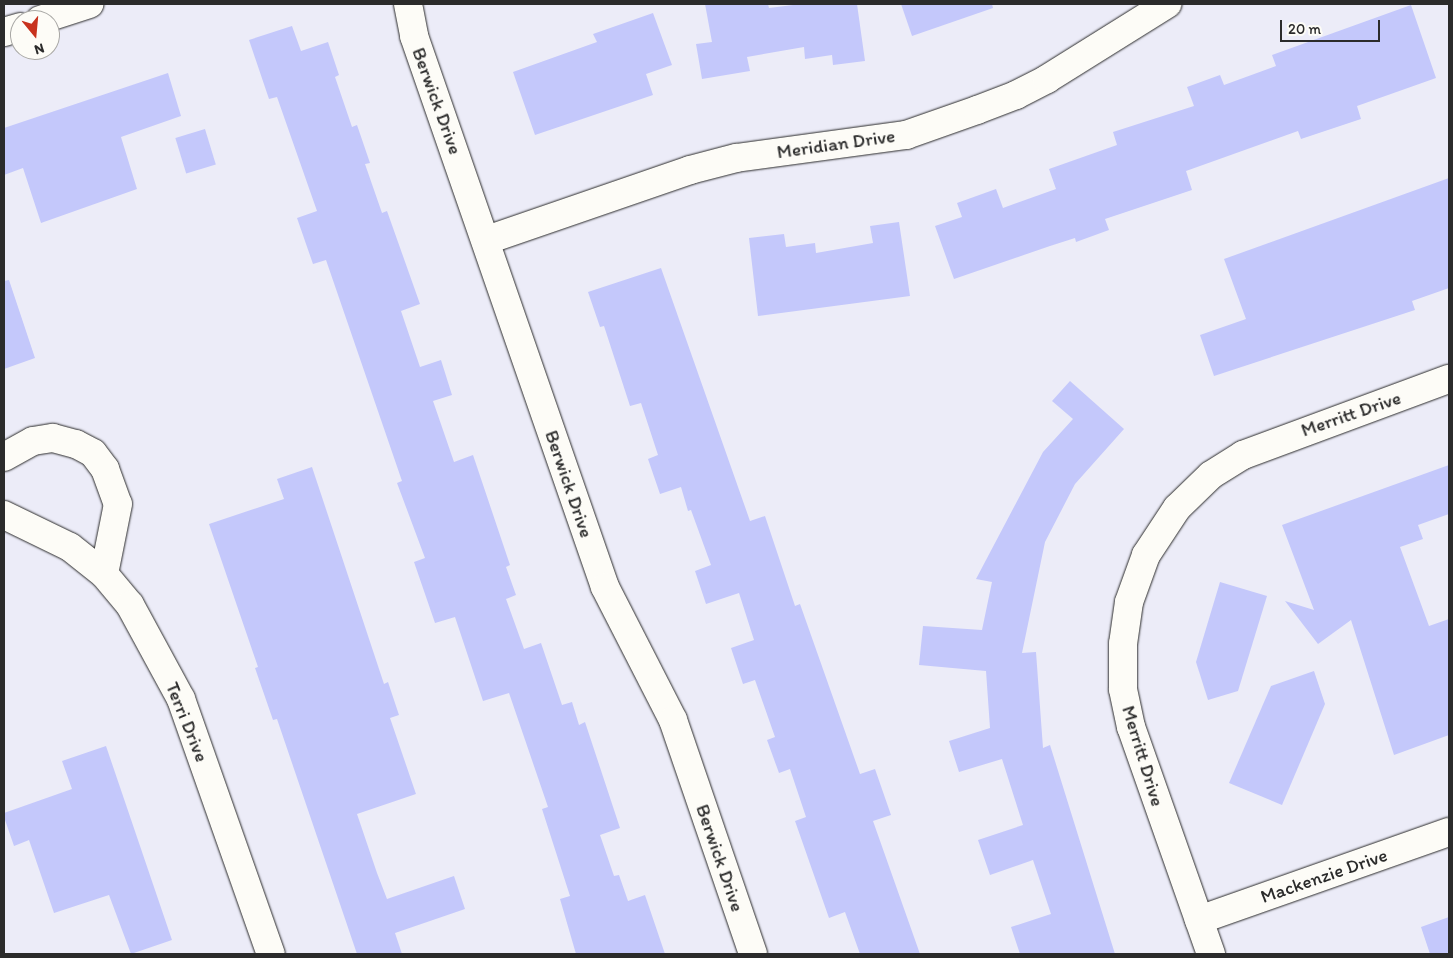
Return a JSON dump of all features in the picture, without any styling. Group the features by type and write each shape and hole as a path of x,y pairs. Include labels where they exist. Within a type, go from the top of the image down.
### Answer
{"street":[{"path":"60,13 89,4"},
{"name":"Berwick Drive","path":"408,4 414,36 486,240 604,587 673,720 753,954"},
{"name":"Meridian Drive","path":"486,240 690,170 784,151 884,140 950,120 1016,95 1167,4"},
{"name":"Merritt Drive","path":"1211,954 1131,728 1123,689 1123,644 1129,602 1146,556 1177,508 1211,475 1243,455 1449,379"},
{"path":"4,457 33,440 53,438 76,444 93,453 106,469 118,504 104,574"},
{"name":"Terri Drive","path":"4,515 41,530 70,547 104,574 130,605 182,699 271,954"},
{"name":"Mackenzie Drive","path":"1199,920 1449,832"}],"building":[{"path":"705,4 768,4 769,8 801,4 857,4 865,61 833,65 832,55 805,59 804,47 747,57 750,71 702,79 696,44 712,42"},
{"path":"901,4 992,4 993,8 912,36"},
{"path":"1411,5 1436,78 1357,106 1361,119 1301,139 1298,131 1186,171 1192,190 1105,219 1109,230 1076,242 1075,238 954,279 935,226 962,217 957,203 996,189 1003,208 1056,189 1049,169 1117,145 1113,132 1194,106 1187,87 1220,75 1224,85 1276,66 1272,55"},
{"path":"653,13 672,65 646,74 653,95 535,135 513,72 597,42 593,34"},
{"path":"292,26 301,51 328,42 339,75 335,77 352,127 357,125 370,163 365,164 382,213 387,211 420,304 401,311 420,367 441,360 452,395 433,401 454,462 473,455 510,565 506,567 516,595 506,599 524,649 541,643 562,705 572,702 579,725 585,722 620,828 600,835 614,876 619,875 628,901 645,895 665,954 576,954 560,899 570,896 542,809 548,807 509,693 483,701 455,617 435,623 414,562 425,558 397,483 402,481 326,260 313,264 297,218 317,211 277,97 269,99 249,40"},
{"path":"168,73 181,116 121,137 137,189 41,223 23,168 4,175 4,128"},
{"path":"205,129 216,164 186,173 175,138"},
{"path":"1449,178 1449,288 1412,301 1415,310 1214,376 1200,335 1246,319 1224,259"},
{"path":"899,222 910,296 758,316 749,238 784,234 786,247 815,243 816,253 873,243 870,226"},
{"path":"661,268 750,521 765,516 795,606 800,604 860,774 875,769 891,815 873,821 920,954 860,954 845,912 829,918 795,821 806,817 790,769 779,773 767,740 775,737 755,680 743,684 731,648 754,640 739,593 706,604 695,571 711,565 691,510 688,511 681,487 660,494 648,459 658,455 641,403 630,406 604,326 600,327 588,292"},
{"path":"9,280 35,358 4,369 4,281"},
{"path":"1070,381 1124,429 1075,484 1045,542 1022,653 1036,652 1043,748 1050,745 1115,954 1020,954 1011,927 1051,914 1033,860 990,875 978,840 1023,825 1002,759 959,772 949,741 990,728 986,671 919,665 923,626 982,630 992,582 976,579 1043,452 1073,419 1052,401"},
{"path":"1449,465 1449,514 1418,525 1423,539 1400,547 1429,626 1449,619 1449,735 1394,755 1351,620 1318,644 1285,601 1314,610 1282,525"},
{"path":"312,467 384,684 388,682 399,715 390,718 416,794 357,814 377,873 387,899 454,876 465,909 395,933 402,954 357,954 277,719 273,720 255,668 258,667 209,524 284,499 277,479"},
{"path":"1220,582 1267,596 1238,691 1208,700 1196,662"},
{"path":"1314,671 1325,704 1282,805 1229,783 1271,686"},
{"path":"106,746 172,940 131,954 109,895 54,913 29,840 14,846 4,817 4,813 72,789 62,761"},
{"path":"1449,917 1449,954 1430,954 1421,927"}]}
